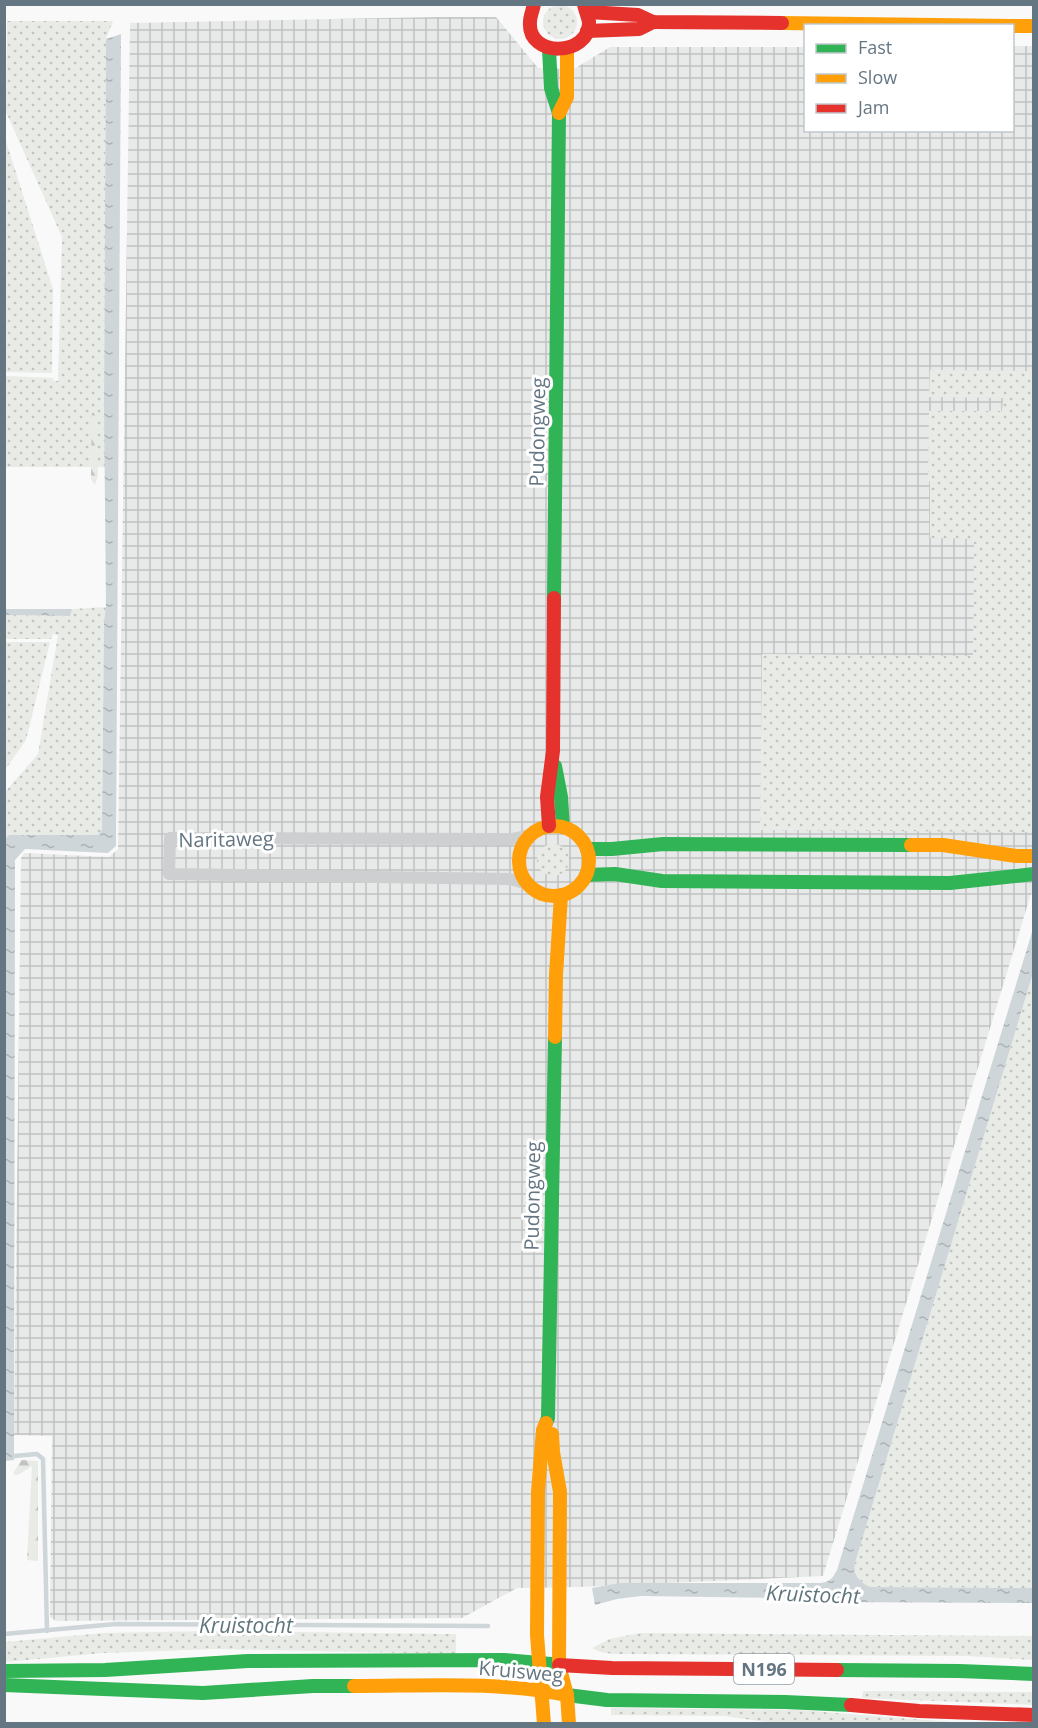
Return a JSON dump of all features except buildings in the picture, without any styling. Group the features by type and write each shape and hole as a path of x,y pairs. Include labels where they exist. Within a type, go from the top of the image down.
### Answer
{"main road":[{"path":"534,4 530,13 531,32 542,45 557,51 567,50 582,40 589,23 586,8 638,15 653,22 832,24"},
{"path":"587,31 639,29 653,22"},
{"path":"1014,26 1034,26"},
{"name":"Pudongweg","path":"549,49 551,88 558,113 560,135 553,751 561,797 556,826"},
{"name":"Pudongweg","path":"558,113 567,97 567,50"},
{"path":"556,826 573,831 581,839 587,849 588,866 586,875 580,884 571,891 561,895 546,895 536,891 522,875 519,854 523,843 530,835 539,829 556,826"},
{"path":"587,849 603,850 663,844 943,845 1016,856 1034,856"},
{"path":"586,875 615,874 662,880 950,883 1034,874"},
{"name":"Pudongweg","path":"546,895 555,975"},
{"name":"Pudongweg","path":"561,895 555,975 548,1418 552,1429 553,1452 560,1492 559,1665 567,1695 569,1724"},
{"name":"Pudongweg","path":"544,1724 537,1635 538,1492 543,1430 548,1418"},
{"name":"Kruisweg","path":"4,1671 105,1670 248,1661 364,1659 504,1660 612,1668 959,1671 1034,1674"},
{"name":"Kruisweg","path":"4,1685 202,1693 312,1686 498,1686 607,1700 794,1702 932,1712 1034,1715"}],"street":[{"name":"Naritaweg","path":"528,884 510,879 169,874 170,838 512,839 530,835"}],"shaded area":[{"path":"496,17 538,68 574,69 610,47 804,47 804,132 1014,132 1014,46 1033,46 1033,891 823,1576 517,1588 462,1618 56,1621 50,1617 52,1436 14,1435 21,858 24,853 109,857 118,849 130,23"}],"green space":[{"path":"560,5 572,10 577,22 572,34 560,39 548,34 543,22 548,10"},
{"path":"7,21 113,21 106,39 104,404 106,467 5,467 5,376 53,378 54,381 58,381 62,237 6,112"},
{"path":"4,135 53,289 52,373 5,372"},
{"path":"930,370 1033,371 1033,832 760,830 762,654 973,656 974,539 930,538 929,411 1002,411 1003,398 929,397"},
{"path":"96,412 98,475 95,485 91,479 92,413"},
{"path":"106,607 102,830 99,835 9,835 5,896 5,792 38,754 58,635 53,634 51,639 5,639 5,615 70,616 72,609"},
{"path":"5,642 50,642 26,740 5,770"},
{"path":"553,844 565,848 569,860 565,872 553,876 541,872 537,860 541,848"},
{"path":"1033,973 1033,1588 868,1587 858,1577 855,1563"},
{"path":"21,1460 38,1461 38,1561 27,1560 32,1466 18,1475 13,1474"},
{"path":"208,1631 456,1634 456,1654 216,1649 103,1653 5,1662 5,1642 104,1633"},
{"path":"640,1633 1033,1636 1033,1660 967,1656 614,1654 592,1648 609,1639"},
{"path":"863,1691 1033,1692 1034,1705 862,1698"},
{"path":"611,1708 798,1710 964,1723 783,1724 723,1716 611,1715"}],"water":[{"path":"121,34 116,846 108,853 25,849 15,860 14,1460 6,1461 5,839 9,835 98,835 102,830 106,607 104,404 106,39"},
{"path":"5,609 72,609 70,616 5,615"},
{"path":"1033,929 1033,973 855,1563 855,1571 862,1582 869,1587 1033,1588 1033,1603 823,1602 789,1598 641,1596 595,1605 592,1588 620,1583 820,1583 834,1576"}],"waterway":[{"path":"14,1456 37,1454 43,1459 47,1631"},
{"name":"Kruistocht","path":"4,1634 116,1624 488,1626"}],"traffic: fast":[{"path":"549,49 551,88 559,113 554,598"},
{"path":"555,766 561,797 563,827"},
{"path":"587,849 663,844 911,845"},
{"path":"586,875 615,874 662,881 950,883 1034,874"},
{"path":"546,1423 548,1418 555,1037"},
{"path":"4,1671 105,1670 248,1661 504,1660 551,1664"},
{"path":"837,1670 1034,1674"},
{"path":"4,1685 203,1693 313,1686 354,1686"},
{"path":"567,1695 607,1700 851,1705"}],"traffic: slow":[{"path":"782,23 858,24"},
{"path":"1014,26 1034,26"},
{"path":"559,113 567,97 567,50"},
{"path":"554,826 567,829 579,836 586,848 589,861 586,874 579,886 567,893 554,896 541,893 529,886 522,874 519,861 522,848 529,836 541,829 554,826"},
{"path":"911,845 943,845 1016,856 1034,856"},
{"path":"555,1037 561,895"},
{"path":"544,1724 537,1635 538,1492 543,1430 546,1423"},
{"path":"552,1434 560,1492 559,1665 567,1695 569,1724"},
{"path":"354,1686 488,1686 567,1695"}],"traffic: jam":[{"path":"534,4 530,20 532,34 538,42 559,49 580,42 587,34 589,22 584,4"},
{"path":"588,12 638,15 653,22 782,23"},
{"path":"587,31 639,29 653,22"},
{"path":"549,826 547,797 553,751 554,598"},
{"path":"559,1665 612,1668 837,1670"},
{"path":"851,1705 919,1711 1034,1715"}]}
